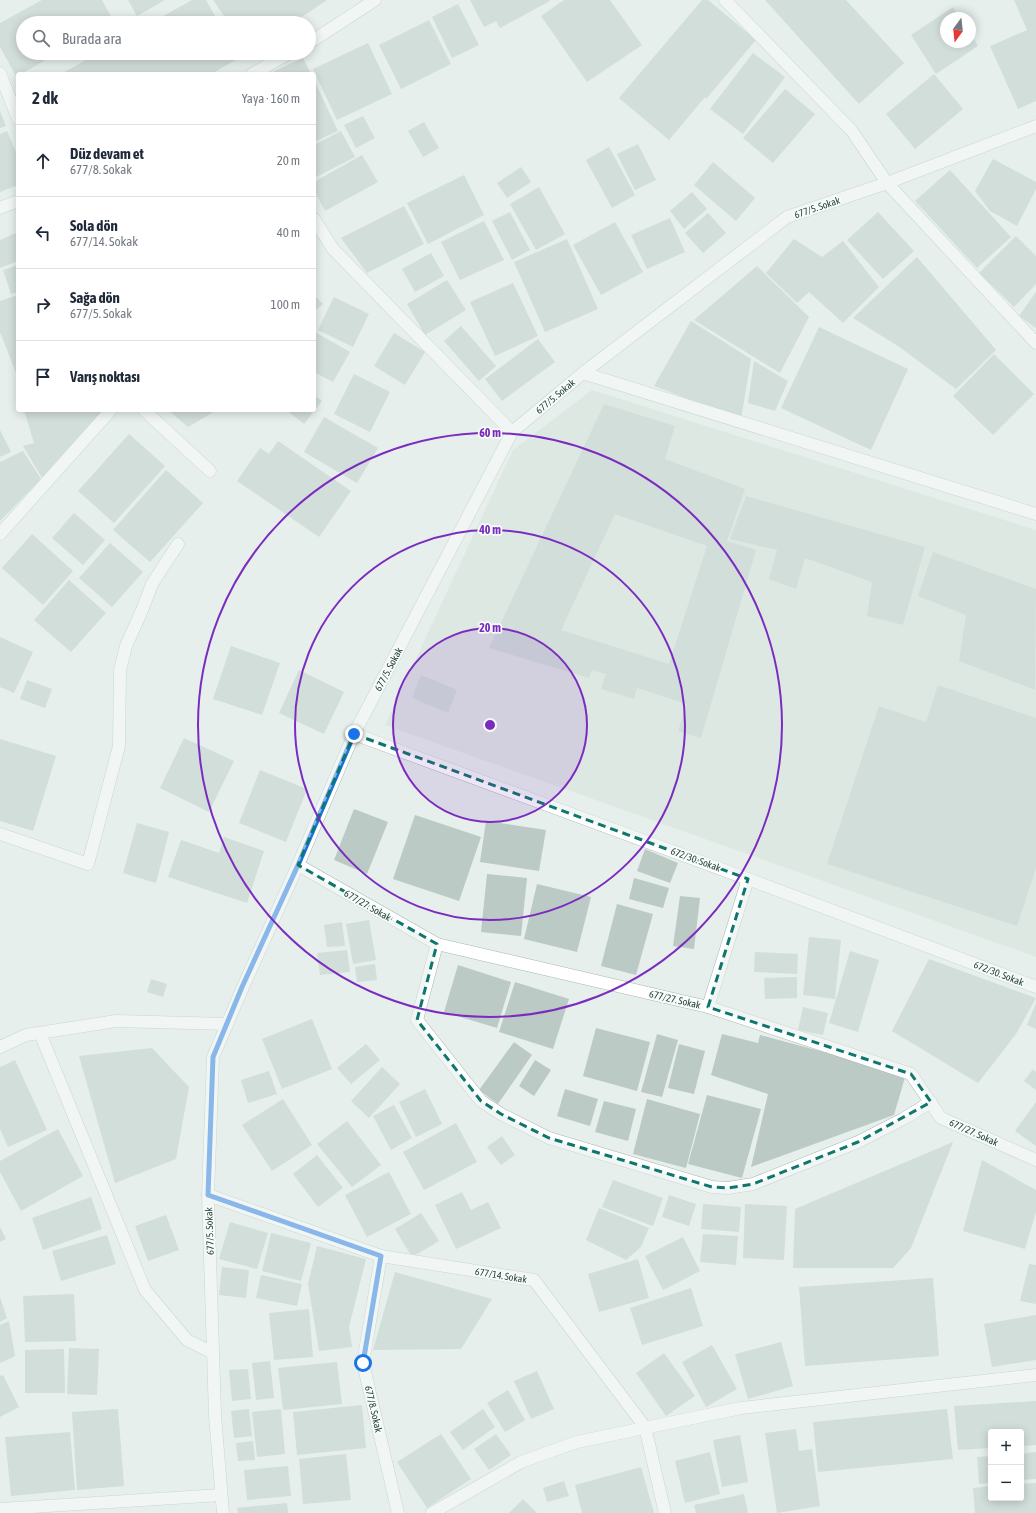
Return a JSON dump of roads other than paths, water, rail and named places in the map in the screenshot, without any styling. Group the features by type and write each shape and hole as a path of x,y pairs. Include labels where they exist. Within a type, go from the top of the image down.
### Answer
{"street":[{"path":"316,38 375,0"},
{"path":"725,0 852,131 887,183 1036,343"},
{"path":"256,72 277,60"},
{"path":"0,73 16,114"},
{"name":"677/5. Sokak","path":"223,1513 215,1415 208,1195 213,1057 242,987 298,865 354,734 512,432 583,373 787,217 887,183 1036,126"},
{"path":"0,208 16,202"},
{"path":"316,222 333,249 512,432"},
{"path":"583,373 1036,514"},
{"path":"0,534 108,412"},
{"path":"146,412 210,471"},
{"path":"0,834 88,864 119,746 120,671 126,646 152,584 178,544"},
{"name":"672/30. Sokak","path":"354,734 1036,987"},
{"name":"677/27. Sokak","path":"298,865 437,944 708,1007 911,1074 941,1118 1036,1160"},
{"path":"708,1007 748,879"},
{"path":"437,944 417,1020 480,1101 501,1114 549,1138 712,1187 728,1188 753,1184 858,1142 903,1119 931,1102"},
{"path":"0,1047 26,1035 116,1021 227,1024"},
{"path":"40,1033 145,1290 187,1340 213,1353"},
{"name":"677/14. Sokak","path":"208,1195 381,1256 534,1280 645,1427 665,1513"},
{"name":"677/8. Sokak","path":"381,1256 363,1363 398,1513"},
{"path":"432,1513 521,1462 577,1442 741,1408 1036,1375"},
{"path":"0,1509 221,1495"}]}
